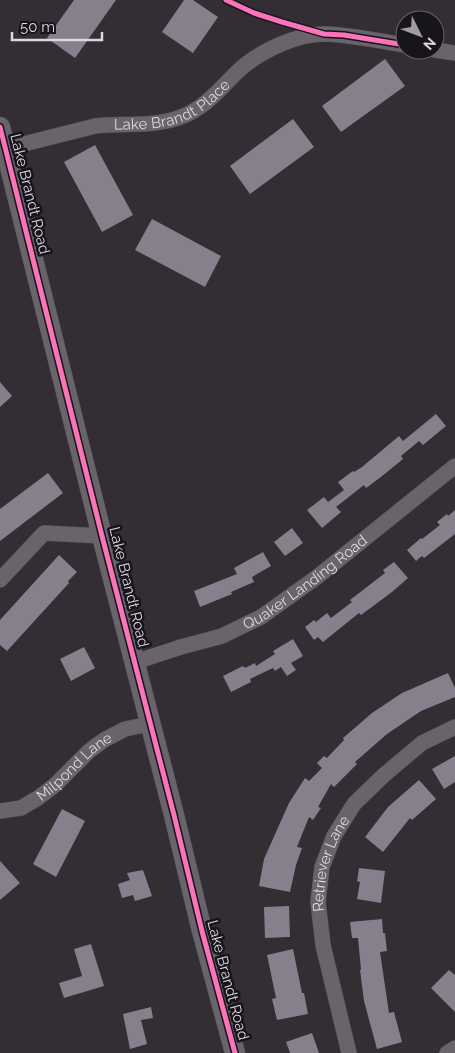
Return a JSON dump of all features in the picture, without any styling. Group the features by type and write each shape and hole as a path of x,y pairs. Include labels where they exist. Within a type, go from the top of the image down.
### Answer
{"street":[{"name":"Lake Brandt Place","path":"3,150 95,126 157,123 178,118 196,110 210,100 239,70 258,56 281,44 303,37 324,34 344,35 395,43"},
{"name":"Lake Brandt Road","path":"0,127 3,150 174,815 202,931 235,1053"},
{"name":"Quaker Landing Road","path":"135,662 222,636 261,617 317,577 455,466"},
{"path":"0,580 44,533 102,536"},
{"name":"Milpond Lane","path":"0,811 21,808 38,798 55,785 89,751 104,740 125,729 150,724"},
{"name":"Retriever Lane","path":"349,1053 324,945 318,902 322,867 334,836 354,804 384,775 422,743 455,727"},
{"path":"447,1053 455,1048"}],"building":[{"path":"74,0 116,0 75,58 47,38"},
{"path":"184,0 193,0 218,17 193,53 162,32"},
{"path":"385,59 405,86 341,132 322,106"},
{"path":"293,119 314,147 250,194 230,166"},
{"path":"95,145 133,215 102,232 64,162"},
{"path":"152,219 221,256 205,287 135,250"},
{"path":"0,382 12,396 0,407"},
{"path":"436,414 446,426 423,445 419,441 401,456 403,459 381,477 366,488 364,485 336,507 341,512 322,528 307,510 324,497 328,502 344,490 338,482 362,467 399,436 403,441"},
{"path":"48,473 63,493 0,541 0,509"},
{"path":"455,510 455,534 424,558 422,556 416,561 407,550 440,525 437,522"},
{"path":"292,528 303,543 285,556 274,542"},
{"path":"263,552 271,566 252,577 254,582 231,592 232,594 200,607 194,591 237,574 234,568"},
{"path":"59,555 77,572 7,651 0,645 0,620"},
{"path":"394,562 408,578 392,592 361,615 359,613 323,642 318,637 314,640 305,627 314,620 316,622 327,613 331,618 352,602 350,600 385,573 383,570"},
{"path":"293,639 303,656 291,663 296,670 287,676 281,667 275,671 273,668 250,679 251,682 231,692 223,676 243,666 245,668 255,663 256,666 275,654 273,651"},
{"path":"84,647 95,668 71,681 60,659"},
{"path":"448,673 455,688 455,697 421,711 387,734 355,762 357,764 334,787 331,784 318,807 321,808 313,820 309,817 297,847 302,848 290,892 259,886 264,859 289,803 305,778 309,781 322,768 317,763 324,756 327,758 344,740 343,738 372,713 402,693"},
{"path":"455,756 455,782 444,789 432,769"},
{"path":"419,780 436,799 412,820 410,818 383,852 365,837 388,807"},
{"path":"62,809 85,821 56,877 33,864"},
{"path":"0,861 20,883 0,900"},
{"path":"359,868 385,871 381,903 357,899 360,882 357,881"},
{"path":"143,870 152,896 135,901 133,895 122,898 118,884 130,880 127,873"},
{"path":"289,906 290,937 265,938 264,907"},
{"path":"382,919 387,951 380,952 389,1013 394,1012 402,1042 377,1049 364,1001 358,938 352,938 350,922"},
{"path":"91,944 104,986 64,998 59,983 82,976 74,949"},
{"path":"293,949 308,1014 277,1020 272,999 276,998 267,955"},
{"path":"449,970 455,975 455,1012 431,988"},
{"path":"151,1007 153,1018 141,1020 147,1044 130,1049 123,1014"},
{"path":"312,1033 319,1053 290,1053 286,1042"}],"cycle path":[{"path":"226,0 254,13 324,34 344,35 395,43"},
{"path":"0,127 202,931 235,1053"}]}
